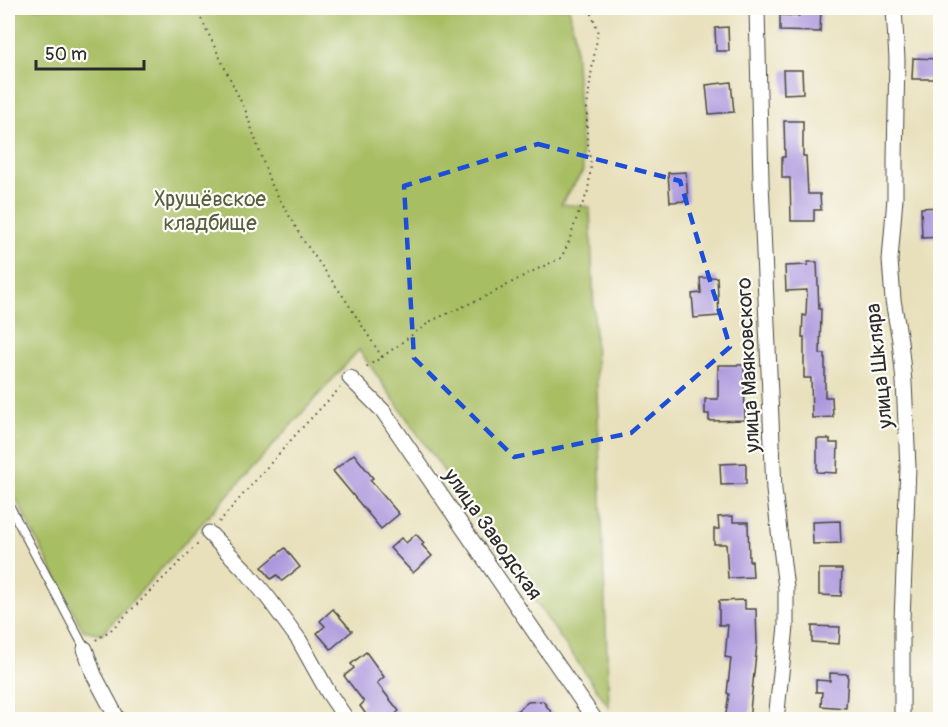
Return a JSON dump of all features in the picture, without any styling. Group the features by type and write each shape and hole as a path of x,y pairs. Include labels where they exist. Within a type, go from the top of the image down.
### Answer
{"street":[{"name":"улица Маяковского","path":"757,8 761,182 774,490 786,597 786,626 776,720"},
{"name":"улица Шкляра","path":"894,8 897,60 895,198 890,260 904,382 908,466 902,620 902,720"},
{"name":"улица Заводская","path":"350,378 383,411 595,720"},
{"path":"209,533 248,572 269,599 299,640 328,692 347,720"},
{"path":"85,649 94,675 118,720"}],"lane":[{"path":"8,503 85,649"}],"path":[{"path":"196,8 246,112 270,182 303,240 345,299 381,357"},
{"path":"85,649 112,629 209,533 298,432 350,378 431,321 493,293 561,258 588,191 591,166 587,137 587,108 598,33 588,8"}],"highlighted area":[{"path":"538,144 680,181 730,347 631,433 514,457 414,358 404,186"}],"green space":[{"name":"Хрущёвское кладбище","path":"8,8 569,8 574,32 583,171 561,204 590,207 609,707 359,350 102,634 83,630 8,484"}],"building":[{"path":"800,8 821,8 820,32 780,31 780,15 799,16"},
{"path":"728,27 729,51 716,51 715,28"},
{"path":"913,58 940,59 939,79 912,79"},
{"path":"783,70 802,70 803,93 784,94"},
{"path":"731,82 734,112 709,114 706,85"},
{"path":"784,121 803,121 803,156 806,156 808,194 820,194 821,210 814,210 814,221 791,221 790,178 782,178 782,157 785,157"},
{"path":"686,172 688,201 670,202 668,173"},
{"path":"940,207 940,237 922,238 921,208"},
{"path":"808,262 817,262 819,309 821,309 820,354 825,354 825,397 832,397 833,417 812,418 811,378 804,378 804,337 802,337 807,290 786,291 785,266 808,265"},
{"path":"717,277 719,316 694,318 692,294 701,293 700,278"},
{"path":"718,365 744,365 745,420 709,421 709,414 705,414 705,399 718,399"},
{"path":"817,439 830,439 830,443 838,443 837,473 817,472"},
{"path":"354,454 373,478 370,480 399,514 381,529 333,471"},
{"path":"746,463 746,484 721,485 720,464"},
{"path":"733,516 733,522 748,522 749,561 752,561 753,577 728,578 726,544 714,544 714,529 719,529 718,517"},
{"path":"840,521 841,543 813,544 812,522"},
{"path":"416,534 432,556 413,573 390,548 401,538 406,543"},
{"path":"285,548 300,567 282,581 277,575 271,579 262,567"},
{"path":"819,569 842,569 841,596 819,595"},
{"path":"745,600 745,609 756,609 757,644 749,720 725,720 731,658 725,657 728,625 719,625 719,601"},
{"path":"333,609 352,631 331,649 317,633 325,626 320,621"},
{"path":"812,626 840,627 839,644 812,642"},
{"path":"366,652 384,677 377,683 399,711 389,720 370,720 360,706 364,702 344,676 354,668 351,664"},
{"path":"830,673 848,674 846,708 821,706 822,692 816,692 816,680 830,681"},
{"path":"543,701 557,720 505,720 528,702"}]}
